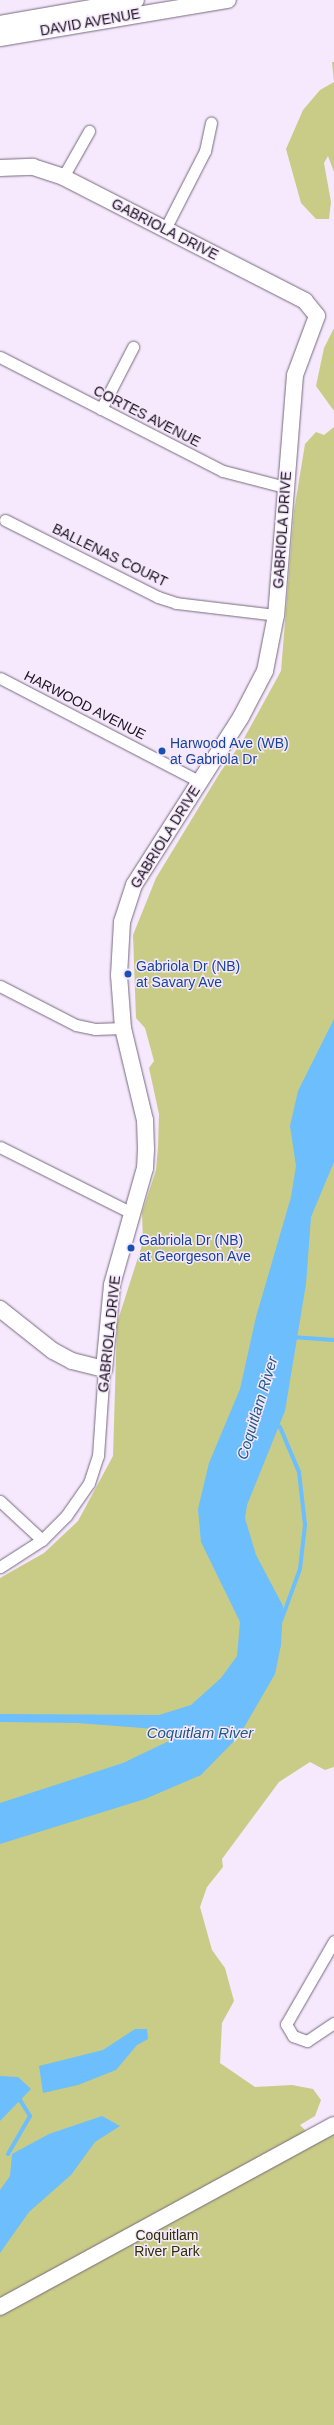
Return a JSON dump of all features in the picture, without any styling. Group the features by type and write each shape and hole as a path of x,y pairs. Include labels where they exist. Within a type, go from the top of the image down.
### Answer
{"street":[{"name":"DAVID AVENUE","path":"0,24 136,0"},
{"name":"DAVID AVENUE","path":"0,38 228,0"},
{"path":"165,229 205,151 211,123"},
{"path":"63,177 89,131"},
{"name":"GABRIOLA DRIVE","path":"0,168 33,167 63,177 305,302 316,312 295,375 276,615 261,680 200,781 134,885 125,905 119,942 123,1028 146,1132 145,1168 112,1285 95,1471 78,1501 42,1540 0,1567"},
{"path":"101,409 133,347"},
{"name":"CORTES AVENUE","path":"0,357 222,471 285,487"},
{"name":"BALLENAS COURT","path":"5,520 158,597 176,603 276,615"},
{"name":"HARWOOD AVENUE","path":"0,678 200,781"},
{"path":"0,986 76,1025 95,1029 123,1028"},
{"path":"0,1147 132,1213"},
{"path":"0,1309 53,1351 72,1361 104,1369"},
{"path":"0,1501 42,1540"},
{"path":"334,1941 288,2016 287,2032 307,2041 334,2023"},
{"path":"0,2307 334,2125"}],"green space":[{"path":"332,62 334,62 334,82"},
{"path":"334,82 334,172 328,156 324,163 331,202 329,219 316,219 301,203 286,149 303,110 320,90"},
{"path":"334,328 334,411 316,386 324,348"},
{"name":"Coquitlam River Park","path":"334,427 334,1767 325,1770 310,1762 279,1782 222,1859 223,1867 207,1887 200,1907 212,1950 225,1968 234,2001 222,2023 220,2063 255,2087 292,2085 313,2089 321,2100 315,2116 300,2125 317,2142 334,2131 334,2425 0,2425 0,1578 44,1553 78,1521 113,1456 117,1323 143,1242 142,1213 156,1170 158,1147 159,1114 149,1068 154,1061 145,1028 136,1018 133,935 156,878 221,771 242,742 281,671 294,511 305,444 316,432 324,435"}],"water":[{"name":"Coquitlam River","path":"334,1019 334,1162 311,1217 306,1284 285,1411 247,1505 245,1518 256,1555 283,1606 281,1645 275,1674 239,1736 201,1775 145,1799 0,1844 0,1803 123,1763 171,1740 169,1735 156,1729 77,1723 0,1722 0,1714 159,1715 191,1705 221,1678 237,1656 240,1622 201,1542 198,1509 209,1463 240,1389 256,1317 291,1197 296,1166 290,1126 298,1091"},
{"path":"135,2029 147,2029 148,2039 137,2045 116,2070 78,2085 43,2093 39,2066 103,2050"},
{"path":"0,2076 18,2077 31,2089 0,2121"},
{"path":"102,2116 120,2126 95,2142 71,2175 29,2212 0,2253 0,2190 10,2176 12,2154 49,2134"}],"waterway":[{"path":"292,1337 334,1340"},
{"path":"276,1425 280,1427 299,1472 305,1525 300,1569 281,1621"},
{"path":"8,2154 30,2116 20,2100"}],"place":[{"name":"Harwood Ave (WB) at Gabriola Dr","path":"162,751"},
{"name":"Gabriola Dr (NB) at Savary Ave","path":"128,974"},
{"name":"Gabriola Dr (NB) at Georgeson Ave","path":"131,1248"}]}
